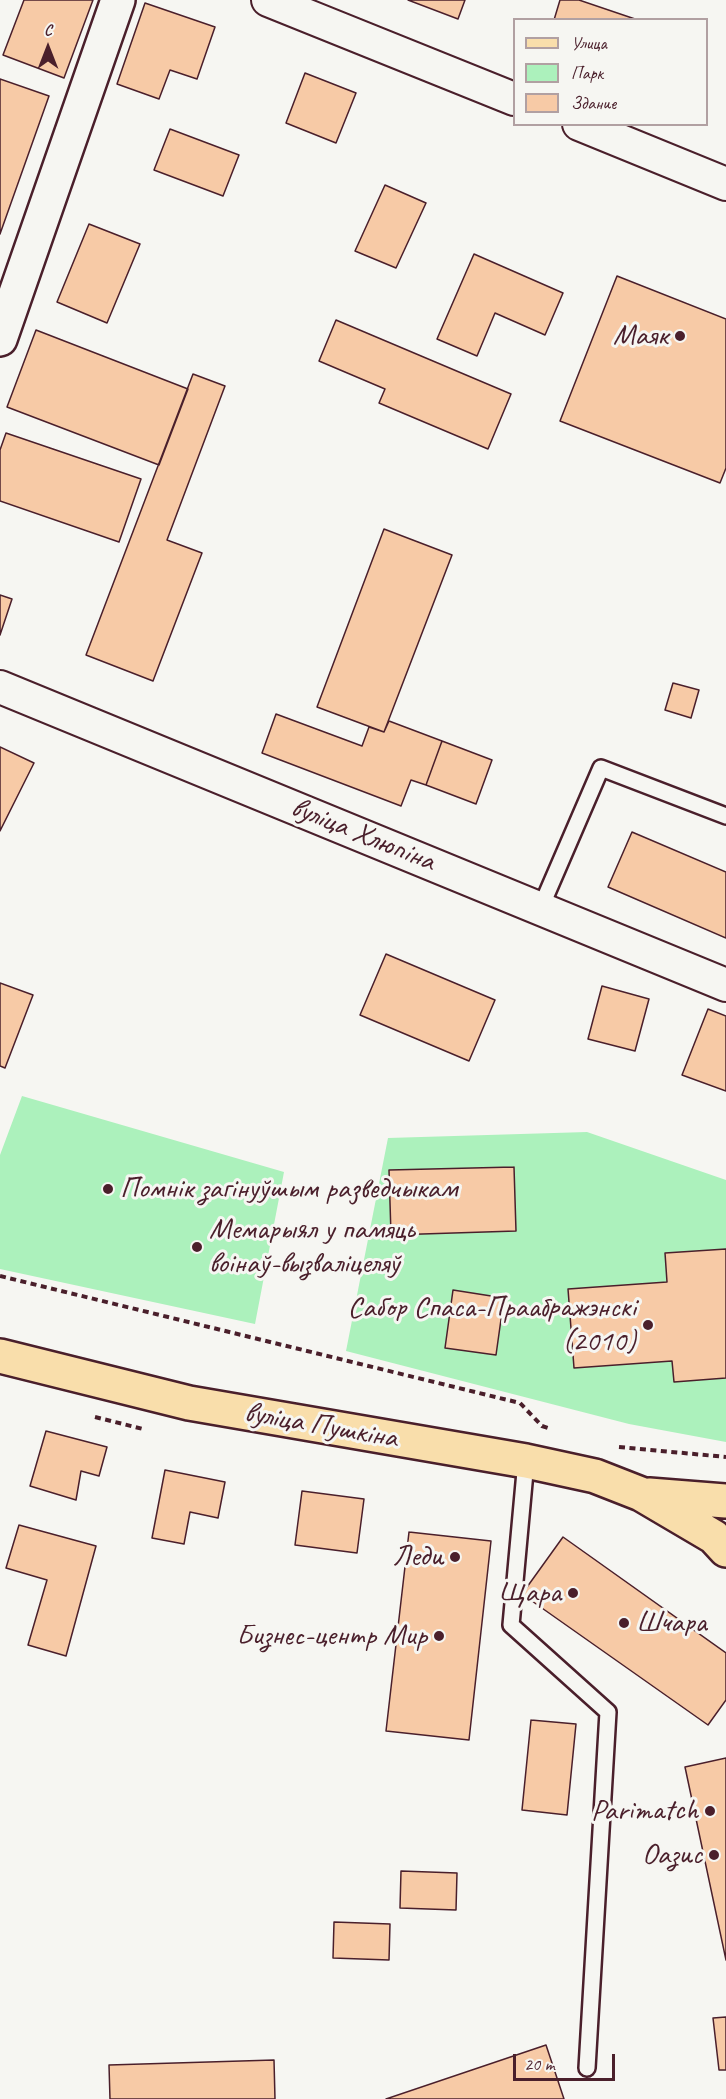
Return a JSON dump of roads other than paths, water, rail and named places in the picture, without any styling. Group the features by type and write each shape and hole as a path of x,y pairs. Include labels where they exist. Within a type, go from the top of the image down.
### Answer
{"main road":[{"name":"вуліца Пушкіна","path":"0,1356 189,1403 526,1461 595,1476 641,1494 722,1543"},
{"name":"вуліца Пушкіна","path":"641,1494 726,1501"}],"street":[{"path":"0,339 118,0"},
{"path":"268,0 513,99"},
{"path":"584,126 726,184"},
{"name":"вуліца Хлюпіна","path":"0,687 541,907 726,985"}],"lane":[{"path":"541,907 601,768 726,816"},
{"path":"526,1461 511,1625 608,1712 587,2068"}],"place":[{"name":"Маяк","path":"680,336"},
{"name":"Помнік загінуўшым разведчыкам","path":"108,1189"},
{"name":"Мемарыял у памяць воінаў-вызваліцеляў","path":"197,1247"},
{"name":"Сабор Спаса-Праабражэнскі (2010)","path":"648,1325"},
{"name":"Леди","path":"455,1557"},
{"name":"Щара","path":"573,1593"},
{"name":"Шчара","path":"624,1623"},
{"name":"Бизнес-центр Мир","path":"439,1636"},
{"name":"Parimatch","path":"710,1811"},
{"name":"Оазис","path":"714,1855"}]}
